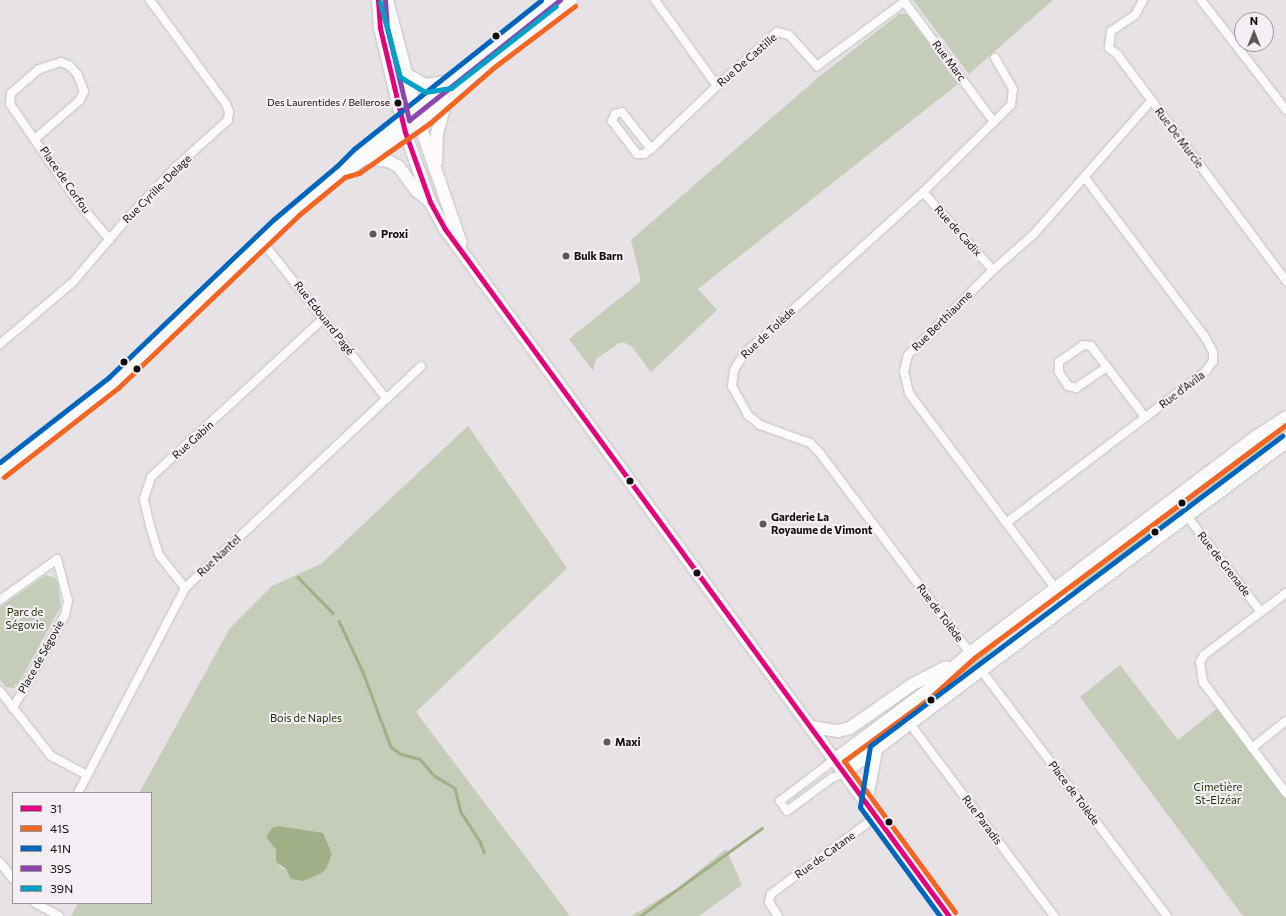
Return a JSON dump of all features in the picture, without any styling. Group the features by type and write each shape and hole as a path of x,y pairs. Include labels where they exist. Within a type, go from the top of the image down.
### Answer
{"main road":[{"path":"378,0 380,28 403,126 430,202 448,233 949,916"},
{"path":"387,0 419,122 457,233 476,271"},
{"path":"342,171 355,167 368,158 403,126 416,110 447,82 552,0"},
{"path":"0,471 114,382 261,240 342,171 358,154 403,126 419,122 570,0"},
{"path":"406,74 425,85 447,82"},
{"path":"437,176 437,134 446,100"},
{"path":"368,158 388,160 398,166 417,191 430,202"},
{"path":"834,760 926,691 970,653 1055,588 1286,417"},
{"path":"844,773 1286,442"},
{"path":"810,727 838,731 850,728 913,684 960,661"},
{"path":"866,804 876,750"}],"street":[{"name":"Rue Cyrille-Delage","path":"0,344 73,282 176,167 224,127 229,117 226,104 150,0"},
{"path":"655,0 716,86"},
{"name":"Rue De Murcie","path":"1143,0 1135,15 1111,31 1109,48 1151,101 1286,281"},
{"path":"1200,0 1286,110"},
{"name":"Rue De Castille","path":"651,148 716,86 777,32 789,35 817,66 904,1"},
{"name":"Rue Marc","path":"904,1 994,122"},
{"name":"Rue de Tolède","path":"970,653 820,453 810,443 760,425 748,415 732,386 734,370 744,354 923,192 994,122 1010,104 1013,88 995,58"},
{"name":"Place de Corfou","path":"36,138 79,100 84,91 70,66 61,62 39,69 11,93 10,104 36,138 76,200 110,240"},
{"name":"Rue Berthiaume","path":"1068,605 909,392 904,371 908,355 993,270 1033,234 1085,178 1151,101"},
{"path":"622,112 651,148 644,154 637,154 612,121 615,114 622,112"},
{"name":"Rue d'Avila","path":"1006,523 1206,371 1213,361 1213,352 1205,337 1085,178"},
{"name":"Rue de Cadix","path":"923,192 993,270"},
{"name":"Rue Edouard Pagé","path":"261,240 386,398"},
{"name":"Rue Gabin","path":"185,588 159,555 154,541 144,499 151,477 324,318"},
{"path":"1107,367 1076,388 1068,386 1059,372 1059,362 1083,345 1091,346 1107,367 1145,417"},
{"name":"Rue Nantel","path":"79,792 185,588 421,366"},
{"name":"Rue de Grenade","path":"1187,516 1261,612"},
{"name":"Place de Ségovie","path":"0,600 58,558 68,601 65,615 13,708"},
{"path":"1286,593 1204,655 1200,662 1203,682 1286,794"},
{"name":"Place de Tolède","path":"981,670 1167,916"},
{"name":"Place de Ségovie","path":"0,691 51,756 87,776"},
{"path":"1252,748 1286,721"},
{"name":"Rue Paradis","path":"910,724 1054,916"},
{"path":"834,760 780,801 787,812 832,778 844,773"},
{"name":"Rue de Catane","path":"778,916 768,900 774,891 876,817"},
{"path":"0,862 12,876"},
{"path":"37,904 59,916"}],"green space":[{"path":"913,0 1053,0 969,74"},
{"path":"899,14 907,14 958,84 698,289 717,310 651,372 632,347 625,343 619,343 596,359 593,371 569,339 641,281 631,240 820,76"},
{"name":"Bois de Naples","path":"468,426 567,568 416,712 570,916 71,916 77,904 152,904 152,792 140,792 230,628 272,586 321,564","holes":["275,827 306,832 319,832 320,874 304,881 279,866 276,850 266,837"]},
{"path":"1286,427 1286,431 1278,438 1073,591 1070,587"},
{"name":"Parc de Ségovie","path":"46,575 55,578 58,584 61,606 18,685 15,688 6,687 0,680 0,607"},
{"path":"1015,628 979,663 929,698 961,670"},
{"name":"Cimetière St-Elzéar","path":"1120,665 1178,740 1219,707 1286,798 1286,916 1243,916 1080,697"},
{"path":"726,849 742,885 699,916 631,916 678,888"}],"shaded area":[{"path":"278,826 323,833 332,854 326,869 320,874 304,881 291,879 286,869 276,862 276,850 266,837 272,828"}],"waterway":[{"path":"298,577 333,613"},
{"path":"339,621 363,672 391,747 401,754 420,759 435,776 455,788 461,812 480,841 484,852"},
{"path":"640,916 762,828"}],"transit line":[{"name":"31","path":"378,0 380,28 405,132 430,202 445,229 949,916"},
{"name":"39S","path":"385,0 387,27 409,120 560,0"},
{"name":"41N","path":"0,462 109,377 274,219 337,166 354,149 541,0"},
{"name":"39N","path":"380,2 400,77 425,92 451,88 556,6"},
{"name":"41S","path":"4,477 119,387 300,214 345,177 359,173 430,123 493,68 575,6"},
{"name":"41S","path":"955,912 844,761 931,697 974,658 1286,425"},
{"name":"41N","path":"940,916 860,807 870,746 1282,436"}],"place":[{"name":"Des Laurentides / Bellerose","path":"398,103"},
{"name":"Proxi","path":"373,234"},
{"name":"Bulk Barn","path":"566,256"},
{"name":"Garderie La Royaume de Vimont","path":"763,524"},
{"name":"Maxi","path":"607,742"}]}
